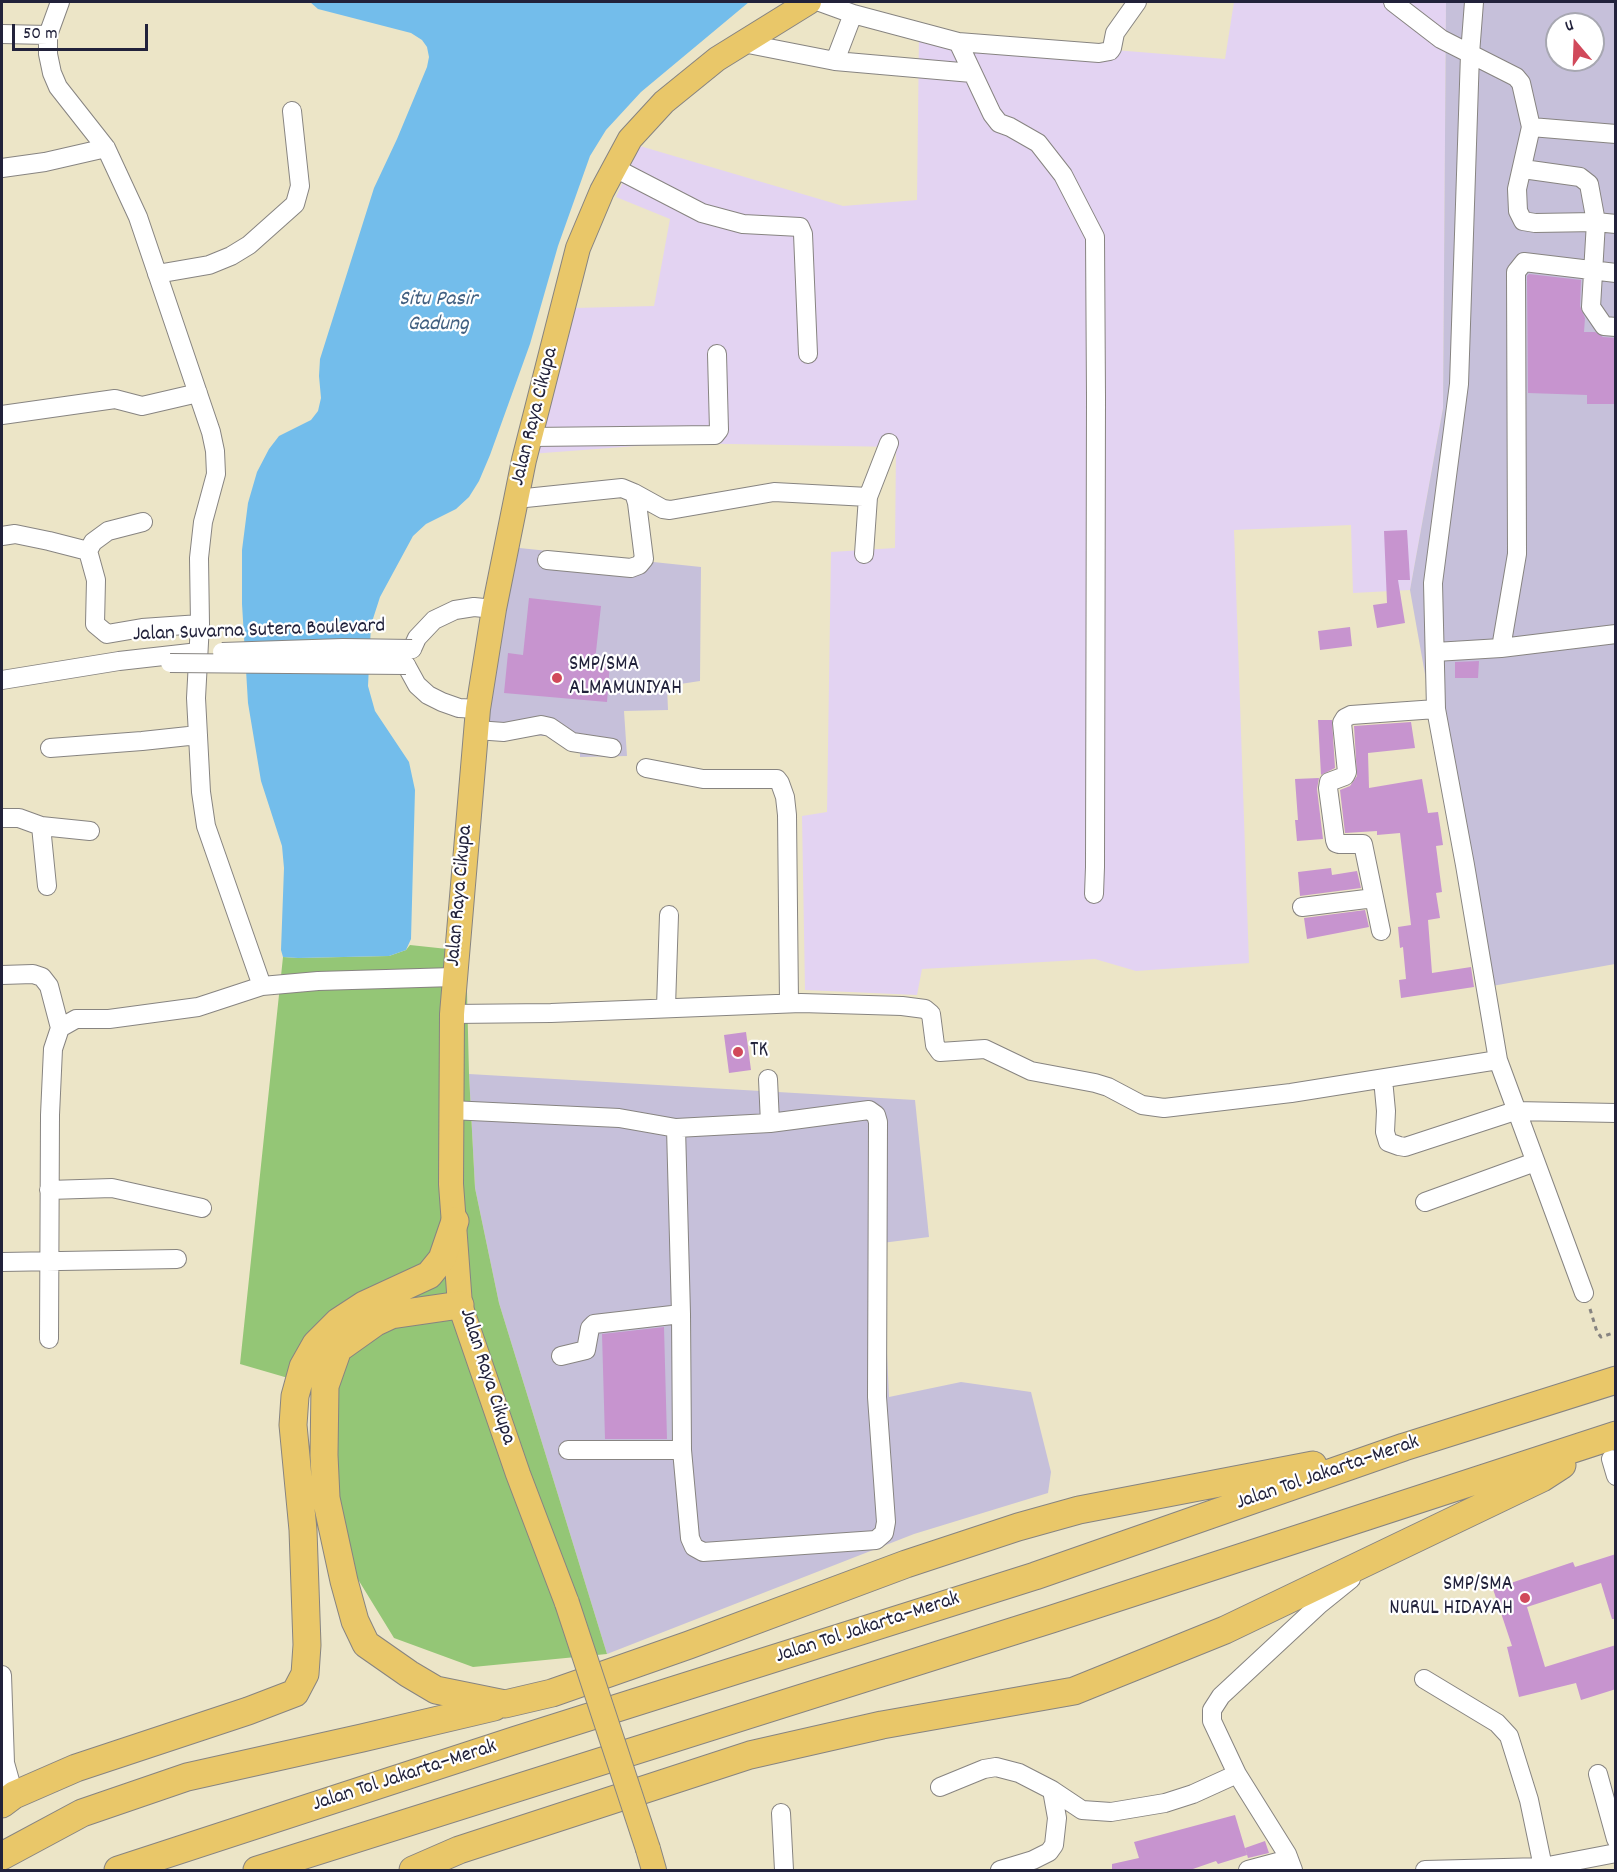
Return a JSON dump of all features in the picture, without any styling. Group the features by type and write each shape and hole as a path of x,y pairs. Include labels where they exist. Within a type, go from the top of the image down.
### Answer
{"highway":[{"path":"8,1800 76,1768 260,1707 295,1693 305,1674 307,1645 303,1530 292,1425 295,1396 303,1367 315,1344 338,1322 364,1305 429,1275 442,1259 455,1221"},
{"path":"460,1305 391,1315 376,1322 338,1348 325,1386 326,1498 344,1581 355,1621 366,1644 436,1690 505,1704"},
{"name":"Jalan Tol Jakarta–Merak","path":"118,1870 516,1740 1035,1576 1404,1447 1616,1380"},
{"path":"2,1856 82,1813 187,1777 552,1693 689,1645 906,1564 1079,1510 1404,1447"},
{"path":"413,1870 459,1850 750,1755 882,1725 1074,1691 1225,1630 1542,1478 1611,1452"},
{"name":"Jalan Tol Jakarta–Merak","path":"257,1870 1017,1630 1611,1452"}],"main road":[{"name":"Jalan Raya Cikupa","path":"651,1860 567,1603 518,1474 460,1305 451,1184 450,1110 454,977 477,719 494,609 530,436 578,248 613,167 630,140 658,107 717,59 809,2"}],"street":[{"path":"60,2 48,35 48,54 52,73 58,87 106,148 138,217 213,442 216,474 203,522 201,546 196,699 201,792 206,826 262,987"},
{"path":"820,2 852,14 958,42 1099,52 1110,51 1126,14 1137,2"},
{"path":"1393,2 1441,39 1516,76 1524,89 1531,127 1517,189 1518,211 1523,221 1616,224"},
{"path":"1474,2 1470,54 1459,384 1433,583 1436,710 1498,1060 1584,1293"},
{"path":"835,61 852,14"},
{"path":"2,34 48,35"},
{"path":"958,42 992,114 999,123 1038,142 1063,174 1095,237 1094,894"},
{"path":"743,43 835,61 972,73"},
{"path":"157,274 209,265 231,256 249,245 295,204 300,186 292,111"},
{"path":"1531,127 1616,134"},
{"path":"2,168 45,162 106,148"},
{"path":"613,167 702,213 743,224 800,227 803,234 808,354"},
{"path":"1523,169 1580,177 1589,184 1596,222 1591,307 1604,326 1616,327"},
{"path":"1502,648 1517,554 1516,272 1524,262 1616,273"},
{"path":"530,436 715,435 719,430 717,354"},
{"path":"2,415 115,399 142,406 198,393"},
{"path":"864,554 868,497 889,443"},
{"path":"516,499 622,488 663,509 670,510 774,492 868,497"},
{"path":"547,560 631,568 639,565 644,559 634,493"},
{"path":"143,522 108,531 93,542 88,551 96,580 95,624 107,634 142,628 200,624"},
{"path":"2,536 15,534 88,551"},
{"path":"494,609 474,607 455,610 434,620 417,638 409,657 417,685 429,695 504,732 541,725 572,742 612,747"},
{"path":"1435,652 1502,648 1616,634"},
{"name":"Jalan Suvarna Sutera Boulevard","path":"2,680 119,661 190,653 343,648 409,657"},
{"path":"2,692 170,663 409,657"},
{"path":"1381,931 1363,844 1339,844 1335,840 1328,788 1329,782 1345,776 1347,772 1342,723 1351,715 1436,710"},
{"path":"50,748 198,735"},
{"path":"646,768 703,779 772,778 777,779 780,783 787,816 789,1003"},
{"path":"2,818 19,818 41,826 90,831"},
{"path":"41,826 47,886"},
{"path":"1302,907 1374,898"},
{"path":"666,1007 669,915"},
{"path":"2,975 33,974 42,977 49,986 60,1028"},
{"path":"49,1339 48,1260 52,1058 56,1036 60,1028 76,1019 109,1019 198,1007 262,987 318,981 454,977"},
{"path":"452,1014 551,1013 789,1003 902,1006 925,1009 931,1014 935,1045 940,1052 985,1049 1031,1071 1101,1085 1142,1105 1164,1108 1291,1093 1498,1060"},
{"path":"768,1079 770,1123"},
{"path":"1383,1079 1386,1110 1385,1131 1388,1142 1405,1147 1515,1111 1616,1113"},
{"path":"450,1110 619,1118 676,1128 770,1123 869,1110 876,1115 878,1122 877,1397 886,1522 884,1533 876,1540 703,1552 694,1547 690,1538 682,1450 676,1128"},
{"path":"1425,1202 1535,1162"},
{"path":"49,1190 112,1188 202,1208"},
{"path":"2,1262 177,1259"},
{"path":"561,1356 585,1350 590,1328 594,1323 681,1314"},
{"path":"568,1450 682,1450"},
{"path":"1248,1870 1290,1861 1237,1774 1212,1721 1212,1710 1221,1696 1320,1604 1374,1558"},
{"path":"2,1675 8,1800"},
{"path":"1424,1679 1497,1724 1509,1736 1529,1800 1543,1867"},
{"path":"940,1787 984,1769 996,1767 1019,1773 1052,1790 1082,1810 1112,1812 1165,1803 1193,1794 1237,1774"},
{"path":"1598,1774 1616,1839"},
{"path":"1000,1870 1033,1860 1049,1852 1054,1845 1057,1818 1052,1790"},
{"path":"781,1813 784,1870"},
{"path":"1425,1870 1543,1867 1606,1860"}],"path":[{"path":"1584,1293 1597,1332 1601,1337 1616,1332"}],"shaded area":[{"path":"1234,2 1446,2 1443,408 1410,590 1353,593 1351,525 1234,530 1249,963 1136,971 1095,959 922,969 917,995 805,990 802,816 827,812 831,552 895,548 896,447 676,443 530,454 574,308 654,306 670,219 616,197 640,146 843,206 917,200 919,34 1225,59"},
{"path":"1446,2 1615,2 1615,964 1481,988 1410,590 1443,408"},
{"path":"510,547 701,567 700,681 667,686 668,710 624,711 627,756 580,757 580,737 480,734"},
{"path":"469,1074 915,1100 929,1237 882,1243 889,1397 961,1382 1031,1392 1051,1472 1048,1493 914,1534 607,1654 499,1303 475,1188"}],"green space":[{"path":"410,945 466,951 475,1188 499,1303 607,1654 473,1667 394,1638 348,1563 319,1387 240,1364 283,957 389,956 406,950"}],"water":[{"name":"Situ Pasir Gadung","path":"310,2 749,2 641,92 606,130 590,156 558,246 530,344 479,481 469,497 456,509 426,524 413,536 380,597 371,625 368,686 375,711 409,762 415,790 411,939 406,950 389,956 283,957 281,950 284,868 282,846 261,781 248,703 242,604 242,550 248,503 257,472 269,449 279,436 311,420 318,411 321,398 320,359 374,188 397,139 429,57 427,47 422,40 411,33 318,9"}],"building":[{"path":"1529,274 1581,280 1580,306 1585,318 1584,332 1595,332 1603,337 1616,338 1616,404 1587,404 1587,395 1528,393 1527,276"},
{"path":"1407,530 1410,580 1398,580 1405,623 1377,628 1373,605 1387,603 1384,531"},
{"path":"529,598 601,606 595,661 610,662 607,702 504,693 508,653 523,655"},
{"path":"1350,627 1352,646 1320,650 1318,631"},
{"path":"1479,661 1478,678 1455,678 1455,662"},
{"path":"1318,720 1332,720 1335,768 1321,775"},
{"path":"1411,722 1415,748 1368,753 1369,788 1422,779 1428,813 1438,812 1443,845 1436,846 1442,892 1436,893 1440,918 1428,920 1432,973 1471,967 1474,987 1401,998 1399,980 1406,979 1403,947 1400,948 1398,927 1411,925 1400,833 1377,835 1377,831 1345,833 1340,790 1350,786 1357,776 1354,726"},
{"path":"1319,778 1317,789 1323,839 1297,841 1295,779"},
{"path":"1331,868 1332,875 1357,871 1361,888 1300,896 1298,872"},
{"path":"1365,910 1369,927 1307,939 1304,918"},
{"name":"TK","path":"746,1032 751,1070 729,1073 724,1035"},
{"path":"664,1327 667,1439 605,1439 602,1334"},
{"path":"1616,1554 1616,1619 1612,1619 1601,1583 1527,1607 1545,1667 1616,1645 1616,1689 1581,1700 1576,1683 1519,1697 1507,1647 1512,1646 1493,1589 1573,1562 1575,1567"},
{"path":"1235,1815 1247,1855 1218,1864 1216,1861 1190,1870 1112,1870 1112,1864 1139,1858 1134,1842"},
{"path":"1265,1841 1269,1853 1248,1858 1245,1848"}],"place":[{"name":"SMP/SMA ALMAMUNIYAH","path":"557,678"},
{"name":"TK","path":"738,1052"},
{"name":"SMP/SMA NURUL HIDAYAH","path":"1525,1598"}]}
